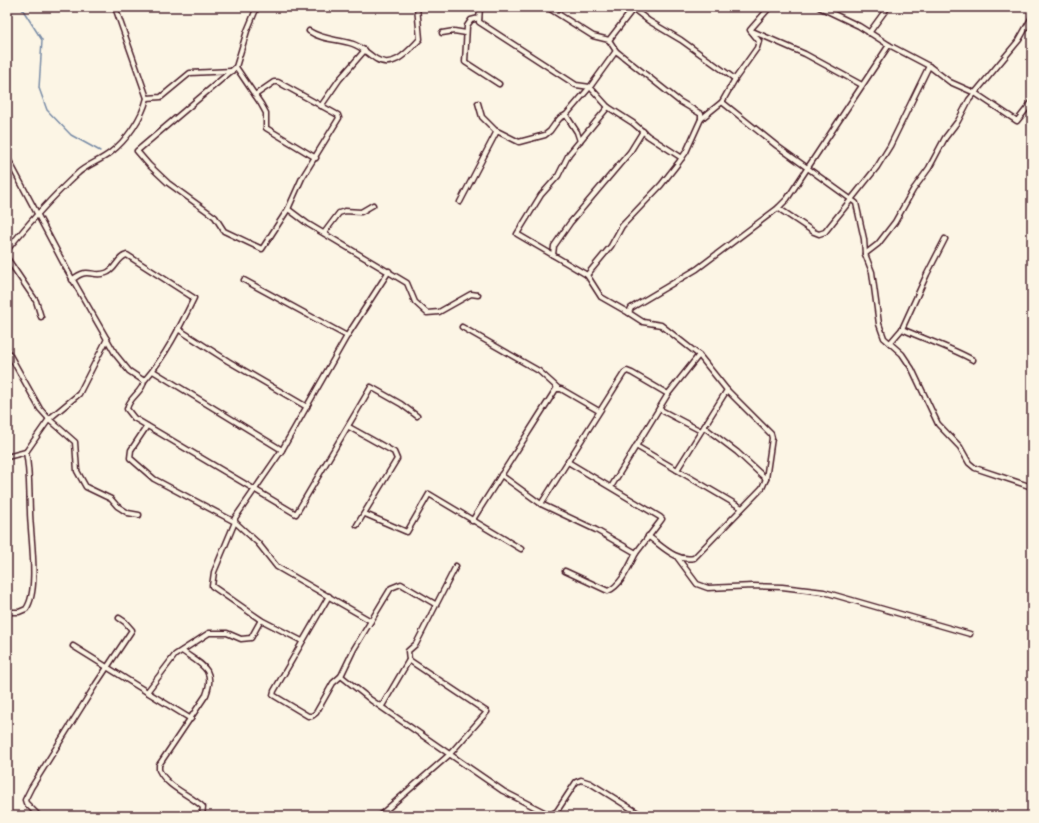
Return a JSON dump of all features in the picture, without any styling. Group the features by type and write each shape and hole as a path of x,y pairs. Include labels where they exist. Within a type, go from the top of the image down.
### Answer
{"street":[{"path":"7,249 36,214 78,173 110,152 132,128 144,109 147,98 115,7"},
{"path":"255,95 274,82 338,115 339,118 316,158 302,178 288,209 262,249 224,231 215,217 168,183 137,151 236,67 247,31 257,7"},
{"path":"309,31 317,36 354,44 365,50 377,60 390,62 399,60 420,39 417,7"},
{"path":"480,7 479,22 576,85 590,87 608,107 634,123 643,132 682,158"},
{"path":"548,7 593,36 609,40 616,51 679,101 701,114 701,119"},
{"path":"750,30 770,7"},
{"path":"819,7 826,8 889,45 929,66 950,82 975,93 1017,121 1032,102"},
{"path":"869,33 888,7"},
{"path":"609,40 632,8 681,40 735,79"},
{"path":"865,254 878,244 895,222 913,190 929,168 945,138 975,93 1019,40 1032,17"},
{"path":"479,18 471,20 467,26 465,62 499,84"},
{"path":"588,276 611,246 622,226 661,185 682,158 701,119 722,102 735,79 757,48 759,41 750,30"},
{"path":"750,30 805,54 862,85"},
{"path":"442,33 454,31 466,33"},
{"path":"629,313 632,308 697,269 778,208 787,199 889,45"},
{"path":"321,106 339,80 365,50"},
{"path":"478,103 482,117 497,132 520,142 545,136 550,132 560,118 566,115 590,87 616,51"},
{"path":"778,208 819,234 825,232 877,167 890,146 929,66"},
{"path":"236,67 266,113 266,128 316,158"},
{"path":"147,98 161,96 190,74 232,71"},
{"path":"722,102 777,146 808,167 830,186 856,203 864,239 865,254 872,272 879,324 884,338 902,354 912,369 938,424 960,447 969,463 975,468 1032,487"},
{"path":"608,107 569,154 558,176 541,195 517,234 588,276 601,297 643,322 661,325 699,355 727,390 771,434 772,438 772,451 766,479 762,488 694,558 686,560 677,557 648,536"},
{"path":"566,115 577,132 580,141"},
{"path":"460,202 497,132"},
{"path":"553,255 554,246 570,223 630,152 643,132"},
{"path":"7,157 72,280 107,339 129,371 144,381"},
{"path":"324,232 339,213 361,212 373,205"},
{"path":"288,209 308,224 389,270 407,282 415,302 427,313 439,312 471,294 478,295"},
{"path":"890,343 902,329 945,239"},
{"path":"72,280 84,272 106,274 122,256 127,255 194,298 178,329 153,370 144,381 142,388 128,403 127,409 134,418 296,514 349,427 358,407 371,387 401,404 418,416"},
{"path":"7,258 36,301 41,316"},
{"path":"302,641 261,620 212,586 214,572 236,518 282,450 347,336 389,270"},
{"path":"244,280 347,336"},
{"path":"462,327 539,371 559,389 600,412"},
{"path":"178,329 307,407"},
{"path":"902,329 932,343 945,346 973,360"},
{"path":"7,457 26,452 49,419 79,394 107,339"},
{"path":"7,350 40,409 75,442 77,471 86,487 111,499 128,513 139,515"},
{"path":"611,487 668,394 699,355"},
{"path":"153,370 282,450"},
{"path":"541,504 620,378 628,371 668,394"},
{"path":"472,521 555,391 559,389"},
{"path":"677,470 727,390"},
{"path":"659,409 702,429 737,452 766,479"},
{"path":"147,426 131,450 130,458 154,479 235,522 258,543 277,567 371,621"},
{"path":"349,427 394,452 397,459 357,525"},
{"path":"636,446 742,508"},
{"path":"7,612 19,612 26,609 32,592 33,568 30,475 26,452"},
{"path":"564,572 608,591 614,588 620,581 636,553 662,519 660,516 568,462"},
{"path":"501,475 541,504 596,530 636,553"},
{"path":"365,514 406,532 429,494 520,549"},
{"path":"677,557 697,584 708,588 752,586 782,587 824,592 970,634"},
{"path":"382,706 409,660 408,651 416,644 435,604 456,566"},
{"path":"329,596 302,641 273,695 308,716 312,716 333,684 341,676 354,649 391,588 401,584 435,604"},
{"path":"39,816 26,803 25,800 107,667 132,630 125,622 118,618"},
{"path":"147,692 175,655 209,633 227,633 241,639 251,638 261,620"},
{"path":"73,646 191,720"},
{"path":"182,651 204,666 210,674 210,684 206,695 191,720 159,765 159,770 174,787 194,799 203,807 202,816"},
{"path":"379,816 449,755 487,712 409,660"},
{"path":"341,676 370,700 382,706 449,755 503,791 550,814 557,811 576,782 581,780 590,783 643,816"}],"waterway":[{"path":"21,7 42,40 39,88 47,110 71,135 100,151"}]}
